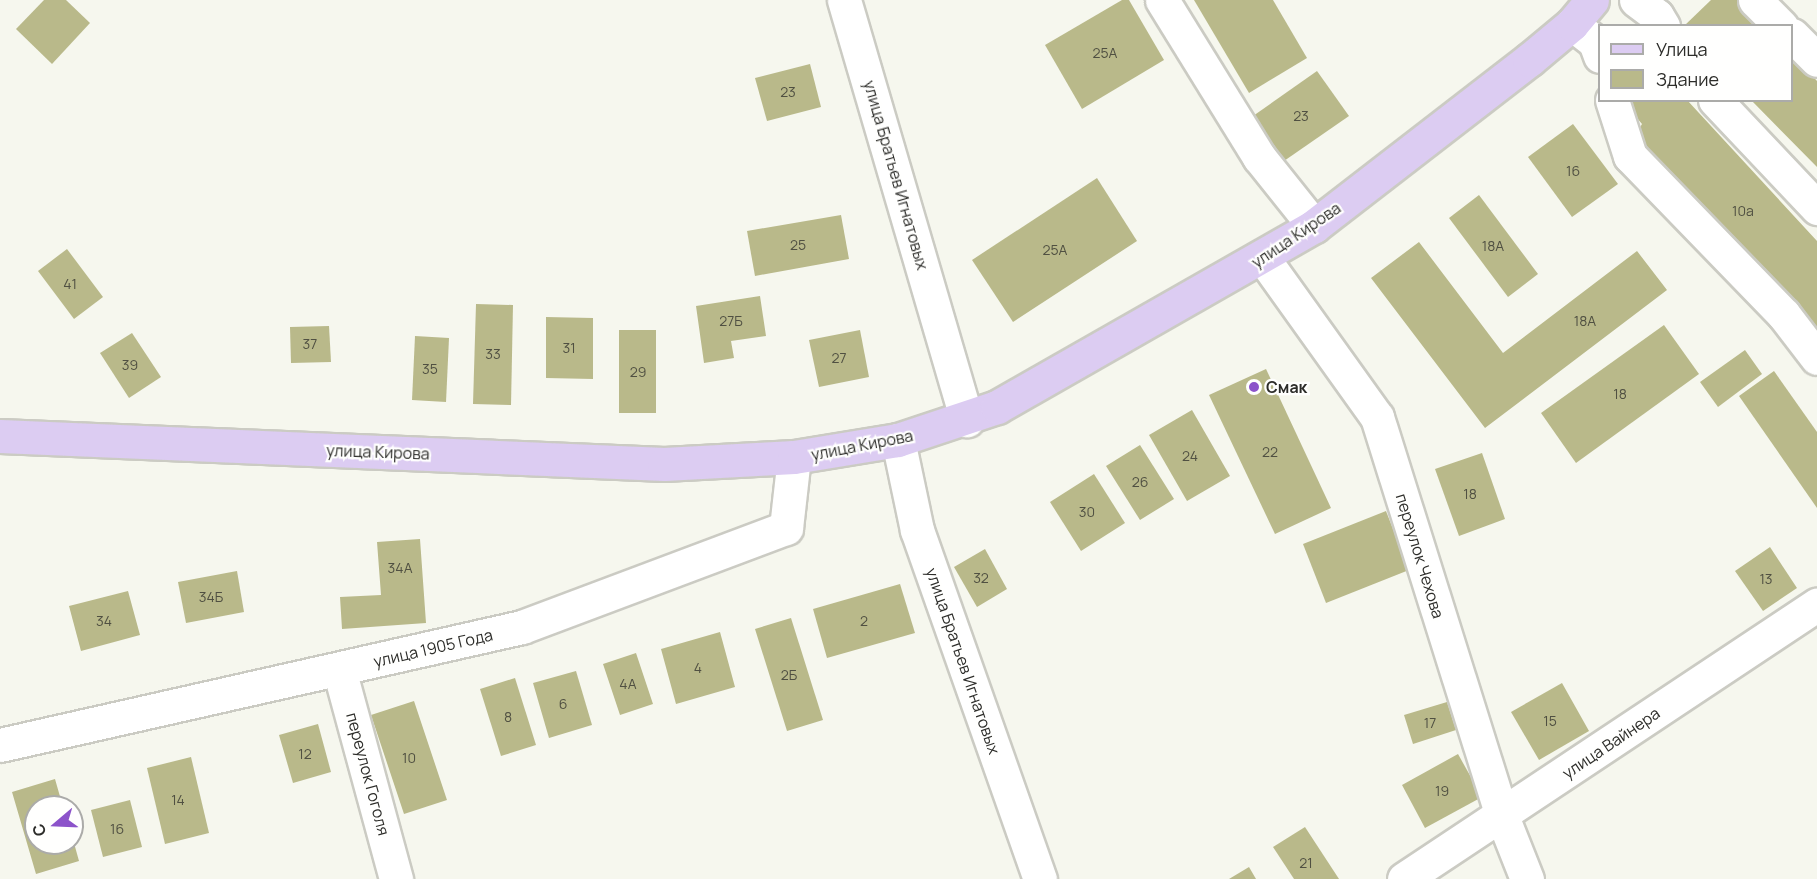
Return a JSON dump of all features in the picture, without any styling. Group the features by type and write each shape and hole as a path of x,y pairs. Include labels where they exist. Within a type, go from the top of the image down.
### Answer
{"main road":[{"name":"улица Кирова","path":"0,436 664,464 794,458 898,440 967,420 1263,258 1314,226 1560,32"}],"street":[{"name":"улица Братьев Игнатовых","path":"844,0 967,420"},
{"path":"1162,0 1259,157 1314,226"},
{"path":"1636,0 1657,16 1662,24"},
{"path":"1755,0 1779,24"},
{"path":"1560,32 1595,42 1598,52"},
{"path":"1793,37 1817,60"},
{"path":"1613,102 1630,156 1784,315 1817,358"},
{"path":"1717,102 1817,208"},
{"name":"переулок Чехова","path":"1263,258 1377,417 1502,816 1527,879"},
{"name":"улица Братьев Игнатовых","path":"898,440 917,530 1040,879"},
{"name":"улица 1905 Года","path":"0,745 522,627 786,528 794,458"},
{"name":"улица Вайнера","path":"1404,879 1817,605"},
{"name":"переулок Гоголя","path":"339,669 396,879"}],"building":[{"path":"44,0 66,0 90,23 52,64 16,29"},
{"path":"1122,0 1129,0 1164,60 1082,109 1045,45"},
{"path":"1194,0 1273,0 1307,58 1249,93"},
{"path":"1711,0 1740,0 1762,24 1686,24"},
{"path":"1793,55 1817,81 1817,167 1753,102 1793,102"},
{"path":"810,64 821,107 767,121 755,78"},
{"path":"1317,71 1349,116 1284,161 1253,116"},
{"path":"1624,102 1689,102 1817,241 1817,339 1629,146 1642,124"},
{"path":"1573,124 1618,184 1572,217 1528,157"},
{"path":"1097,178 1137,241 1013,322 972,260"},
{"path":"1479,195 1538,274 1508,297 1449,218"},
{"path":"841,215 849,259 755,276 747,231"},
{"path":"1419,242 1503,353 1637,251 1667,290 1485,428 1371,278"},
{"path":"67,249 103,297 74,319 38,271"},
{"path":"760,296 766,336 731,341 734,358 704,363 696,306"},
{"path":"476,304 513,305 511,405 473,404"},
{"path":"546,317 593,318 593,379 546,378"},
{"path":"1664,325 1699,374 1576,463 1541,413"},
{"path":"329,326 331,362 291,363 290,327"},
{"path":"619,330 656,330 656,413 619,413"},
{"path":"860,330 869,377 819,387 809,340"},
{"path":"132,333 161,377 129,398 100,353"},
{"path":"415,336 449,338 446,402 412,400"},
{"path":"1745,350 1762,374 1718,407 1700,382"},
{"path":"1266,369 1331,508 1275,534 1209,395"},
{"path":"1774,371 1817,432 1817,508 1739,396"},
{"path":"1192,410 1230,476 1187,501 1149,435"},
{"path":"1140,445 1174,499 1140,520 1106,466"},
{"path":"1482,453 1505,519 1459,536 1435,469"},
{"path":"1094,474 1125,523 1081,551 1050,502"},
{"path":"1386,511 1409,570 1326,603 1303,544"},
{"path":"420,539 426,623 342,629 340,597 381,595 377,542"},
{"path":"1770,547 1797,588 1763,611 1735,571"},
{"path":"985,549 1007,589 977,607 954,567"},
{"path":"237,571 244,612 186,623 178,582"},
{"path":"900,584 915,633 827,658 813,609"},
{"path":"128,591 140,635 81,651 69,606"},
{"path":"791,618 823,720 787,731 755,629"},
{"path":"720,632 735,687 676,704 661,649"},
{"path":"636,653 653,704 620,715 603,664"},
{"path":"576,671 592,725 549,738 533,683"},
{"path":"515,678 536,745 501,756 480,689"},
{"path":"1562,683 1589,731 1539,760 1511,712"},
{"path":"414,701 447,800 404,814 371,715"},
{"path":"1447,702 1456,730 1413,744 1404,715"},
{"path":"318,724 331,772 293,783 279,735"},
{"path":"1458,754 1482,797 1425,828 1402,785"},
{"path":"191,757 209,833 165,844 147,768"},
{"path":"55,779 60,795 24,795 24,833 12,792"},
{"path":"130,800 142,847 103,857 91,810"},
{"path":"1305,827 1339,879 1294,879 1273,847"},
{"path":"30,855 77,855 79,861 36,874"},
{"path":"1249,867 1256,879 1229,879"}],"place":[{"name":"Смак","path":"1254,387"}]}
